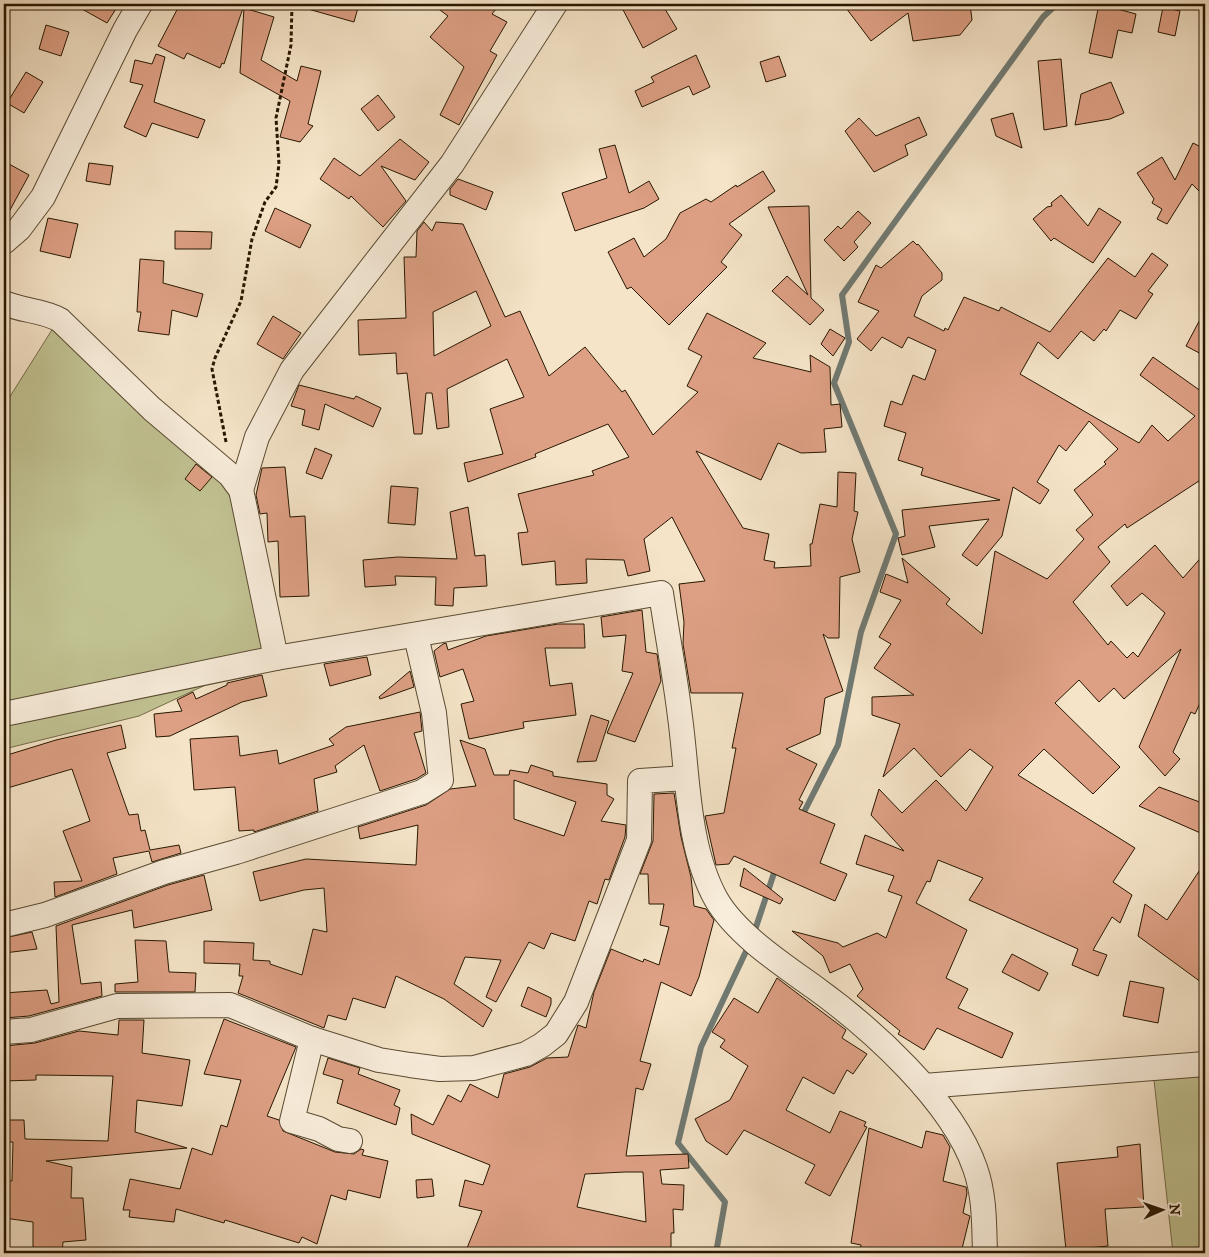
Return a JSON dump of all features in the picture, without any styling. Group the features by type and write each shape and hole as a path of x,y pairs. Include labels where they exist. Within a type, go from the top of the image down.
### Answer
{"street":[{"path":"4,242 19,229 43,197 125,30 140,4"},
{"path":"235,482 292,370 452,164 555,4"},
{"path":"4,303 18,309 51,314 60,320 152,409 235,482 276,658"},
{"path":"4,714 276,658 416,636 661,593 680,717 686,778 695,838 706,876 716,900 733,921 775,959 847,1011 924,1086 965,1144 976,1169 984,1213 985,1253"},
{"path":"4,925 44,915 164,872 236,852 422,792 441,780 434,713 416,636"},
{"path":"4,1032 30,1030 117,1006 230,1004 312,1039 379,1060 440,1069 474,1068 500,1063 526,1054 542,1046 556,1034 576,1002 639,840 640,781 686,778"},
{"path":"312,1039 292,1121 319,1129 338,1139 350,1141"},
{"path":"924,1086 1205,1064"}],"path":[{"path":"235,482 212,369 240,301 252,239 265,202 276,187 279,164 276,118 291,45 292,4"}],"green space":[{"path":"55,325 233,487 270,655 139,716 4,749 4,406"},
{"path":"1205,1075 1205,1253 1173,1253 1154,1080"}],"building":[{"path":"73,4 119,4 107,23"},
{"path":"180,4 242,4 240,7 243,8 224,64 222,63 220,68 187,53 184,59 158,46"},
{"path":"309,4 359,4 354,22 308,9"},
{"path":"432,4 500,4 492,14 507,22 490,51 497,55 459,125 440,115 464,67 430,37 448,16"},
{"path":"620,4 662,4 677,29 643,48"},
{"path":"843,4 970,4 972,20 960,35 913,41 908,13 871,41"},
{"path":"1099,4 1136,14 1132,33 1118,30 1112,58 1089,53"},
{"path":"1163,7 1180,11 1175,36 1158,32"},
{"path":"244,8 274,17 261,60 297,81 301,66 321,71 308,124 313,126 300,142 280,137 290,101 240,73"},
{"path":"46,25 69,32 61,56 39,49"},
{"path":"156,54 165,57 154,102 205,120 198,138 152,123 146,137 124,127 143,85 130,82 135,60 152,64"},
{"path":"696,55 710,87 693,95 689,86 642,107 635,91 654,82 651,77"},
{"path":"779,56 786,76 766,82 760,62"},
{"path":"1061,59 1067,126 1044,130 1038,61"},
{"path":"26,72 43,82 24,113 7,103"},
{"path":"1111,82 1124,113 1110,119 1075,125 1081,94"},
{"path":"378,95 395,117 378,131 361,109"},
{"path":"1013,113 1022,148 996,136 991,119"},
{"path":"919,117 927,135 905,145 908,155 874,172 845,131 859,118 876,136"},
{"path":"400,139 429,162 415,180 381,166 406,201 383,227 351,196 349,199 320,179 334,158 360,176"},
{"path":"1193,143 1205,149 1205,197 1192,184 1167,224 1157,219 1162,209 1152,203 1154,199 1137,173 1162,157 1175,180"},
{"path":"615,145 629,193 649,181 659,199 644,208 575,231 562,193 607,178 599,149"},
{"path":"89,163 113,166 110,185 86,181"},
{"path":"9,164 29,175 4,221 4,173"},
{"path":"763,171 775,191 729,224 742,235 721,262 727,267 669,325 631,287 627,289 608,252 634,238 644,257 666,239 680,213 706,199 711,202 736,185 737,187"},
{"path":"458,179 493,192 486,210 450,195 450,189"},
{"path":"1061,195 1088,226 1099,208 1121,222 1093,263 1054,238 1051,241 1033,219 1047,207 1052,206 1051,203"},
{"path":"809,206 811,298 824,310 810,325 772,291 787,276 808,295 768,207"},
{"path":"275,208 311,225 300,248 265,231"},
{"path":"858,211 871,223 854,242 858,247 844,261 824,240 838,226 841,229"},
{"path":"48,218 78,224 70,258 40,251"},
{"path":"424,222 432,231 436,222 463,224 505,317 520,311 549,376 585,347 622,392 625,390 653,435 698,392 687,386 702,356 688,349 707,313 766,343 753,358 811,372 810,355 830,367 831,405 840,404 842,427 824,429 826,452 801,453 778,443 761,480 696,451 743,528 769,534 764,560 775,562 774,568 811,566 810,544 812,544 820,504 837,507 838,472 856,473 854,511 858,512 852,539 860,572 840,577 839,638 828,638 823,634 843,691 825,698 820,734 786,749 817,764 799,800 803,802 799,809 835,824 820,863 847,874 835,901 734,856 729,864 716,865 705,816 724,813 736,748 732,748 743,693 691,693 683,644 684,622 679,584 705,581 672,517 644,539 650,571 628,576 624,560 586,559 587,583 556,585 555,561 522,565 518,533 528,532 518,494 594,475 592,471 629,457 608,424 535,454 536,457 468,482 464,463 503,454 490,409 524,397 507,359 447,389 449,427 437,429 432,393 426,393 422,434 414,434 407,373 397,374 396,353 359,355 358,320 406,318 404,257 416,257 417,231","holes":["476,291 491,326 434,356 433,312"]},
{"path":"175,231 212,232 211,249 175,249"},
{"path":"913,241 918,244 942,273 942,280 922,296 914,316 944,331 945,328 948,330 964,297 999,311 1001,307 1050,332 1108,258 1135,277 1152,253 1168,265 1148,291 1153,294 1136,319 1120,310 1106,331 1104,329 1094,341 1081,331 1058,359 1038,342 1020,374 1139,443 1152,425 1168,441 1195,416 1140,375 1153,357 1205,394 1205,477 1127,528 1125,524 1098,547 1110,562 1073,602 1108,645 1111,641 1127,658 1133,652 1138,657 1165,613 1142,593 1127,606 1111,586 1155,545 1183,578 1205,553 1205,692 1195,714 1191,712 1173,752 1180,759 1165,776 1139,747 1181,649 1124,699 1114,688 1099,702 1079,680 1055,703 1120,767 1093,794 1044,749 1018,775 1135,848 1113,882 1132,895 1120,923 1112,917 1093,950 1107,955 1098,976 1072,965 1078,949 969,900 983,878 938,860 930,882 927,881 916,903 967,930 946,978 968,989 958,1008 1013,1033 1002,1058 937,1028 924,1050 898,1034 900,1031 857,996 863,989 850,964 830,973 823,956 792,931 838,943 843,947 877,933 886,938 902,896 888,891 894,876 856,864 865,835 904,851 871,815 879,789 902,813 936,780 966,811 993,767 970,749 941,777 914,748 883,777 900,724 872,715 872,697 914,695 874,668 891,644 879,637 901,600 880,592 886,574 908,583 902,558 950,599 946,604 982,634 995,551 1047,579 1084,539 1076,530 1093,515 1074,490 1106,464 1104,462 1118,449 1089,421 1066,451 1059,445 1037,482 1049,490 1040,504 1013,487 1002,536 977,566 962,555 989,519 929,526 935,547 902,555 898,538 905,536 902,510 1000,500 921,475 923,468 898,460 906,433 884,426 891,401 902,405 913,375 925,380 936,350 908,337 902,348 882,337 871,351 857,339 879,311 858,302 876,265 881,268"},
{"path":"140,259 164,261 163,283 203,294 197,317 172,310 169,335 138,331 141,312 137,312"},
{"path":"1205,310 1205,356 1186,346"},
{"path":"273,316 301,333 283,359 257,344"},
{"path":"830,329 845,338 833,356 821,344"},
{"path":"299,385 354,399 356,396 381,408 373,427 325,404 319,430 302,425 305,410 291,406"},
{"path":"315,448 332,455 322,479 306,473"},
{"path":"196,464 212,477 200,491 185,479"},
{"path":"285,467 290,517 305,516 309,596 280,597 278,541 268,542 267,513 260,514 256,495 262,468"},
{"path":"391,486 418,488 415,525 388,523"},
{"path":"468,507 475,556 485,555 487,586 454,588 453,606 435,605 436,577 395,576 396,585 365,587 363,560 398,557 457,559 450,512"},
{"path":"642,610 646,652 657,654 661,681 635,742 607,733 633,673 622,671 626,635 603,637 601,617"},
{"path":"558,624 584,624 585,648 545,648 550,686 572,683 576,715 523,722 524,728 469,739 461,704 474,701 463,669 440,677 434,651 446,643 448,650 486,636"},
{"path":"367,657 371,675 330,686 324,664"},
{"path":"410,671 414,687 380,699 379,697"},
{"path":"262,675 267,696 242,702 170,736 156,737 154,714 182,711 177,700 193,692 196,699 227,685 227,683"},
{"path":"420,712 422,731 414,733 426,773 416,779 380,791 364,745 335,766 337,772 314,779 318,811 254,832 254,830 239,831 235,787 194,790 190,739 238,736 240,756 277,750 279,764 334,745 329,739 346,727"},
{"path":"591,715 609,721 596,761 577,762"},
{"path":"121,725 126,748 107,753 129,815 138,814 141,831 145,830 150,850 179,845 181,853 152,862 149,851 113,858 117,874 55,897 54,882 82,881 63,831 90,821 72,769 4,789 4,756 56,740"},
{"path":"460,740 485,749 494,775 509,775 510,770 528,773 531,765 553,772 553,776 607,784 607,795 614,799 601,821 626,825 625,837 609,880 605,879 597,904 589,901 575,941 551,933 544,949 529,942 496,1002 486,997 501,960 465,957 454,984 492,1010 483,1027 444,999 396,976 385,1008 353,998 346,1020 328,1015 324,1028 238,993 243,976 239,976 240,964 204,963 204,941 254,943 253,960 270,961 270,964 302,975 313,929 327,932 324,888 304,890 260,901 253,872 306,859 416,865 418,825 360,839 358,827 426,805 450,789 476,786","holes":["514,780 576,802 564,836 514,819"]},
{"path":"1159,787 1205,804 1205,835 1139,806"},
{"path":"674,793 681,837 691,877 694,906 706,909 714,920 699,977 691,996 661,982 640,1061 651,1064 643,1090 636,1088 626,1156 688,1154 689,1168 660,1170 662,1184 684,1185 683,1210 673,1209 674,1233 671,1233 671,1253 465,1253 482,1211 459,1206 465,1180 483,1185 490,1165 412,1134 411,1114 433,1125 448,1095 461,1102 470,1084 498,1098 504,1074 530,1067 547,1058 568,1057 578,1025 586,1028 594,992 611,949 643,962 644,959 659,965 669,927 660,925 664,904 649,904 648,874 640,874 653,841 654,794","holes":["643,1172 646,1222 577,1207 585,1174"]},
{"path":"1205,862 1205,985 1138,936 1145,904 1167,920"},
{"path":"744,868 783,899 780,904 740,886"},
{"path":"204,875 212,910 134,928 132,910 72,925 81,984 101,982 102,996 29,1016 4,1018 4,993 47,990 51,1004 59,1002 56,926 168,885"},
{"path":"32,932 37,949 4,953 4,938"},
{"path":"135,940 166,941 169,972 196,973 195,992 115,992 115,984 138,982"},
{"path":"1012,954 1048,973 1039,991 1002,972"},
{"path":"777,978 846,1030 842,1038 867,1054 853,1074 847,1070 834,1094 803,1077 786,1110 830,1133 840,1111 866,1122 864,1126 867,1127 830,1196 805,1183 815,1165 744,1130 727,1155 706,1141 695,1119 730,1100 748,1066 720,1047 725,1040 712,1032 734,998 758,1013"},
{"path":"1130,981 1164,988 1158,1023 1123,1016"},
{"path":"528,987 551,998 551,1004 546,1017 521,1006"},
{"path":"224,1019 296,1047 267,1116 279,1120 283,1131 335,1152 354,1154 361,1149 364,1150 362,1155 388,1161 380,1198 348,1190 346,1200 331,1195 317,1244 302,1237 299,1243 225,1220 224,1223 176,1209 174,1222 129,1217 130,1210 123,1210 130,1179 180,1189 192,1148 212,1155 221,1125 227,1127 241,1080 204,1074"},
{"path":"119,1020 144,1020 142,1053 190,1060 182,1106 137,1100 135,1132 187,1148 46,1161 72,1167 71,1198 83,1198 86,1240 63,1242 62,1253 33,1253 33,1222 4,1218 4,1181 12,1181 13,1142 4,1142 4,1120 24,1120 25,1139 108,1141 113,1076 36,1075 36,1080 4,1081 4,1046 35,1043 79,1031 118,1035"},
{"path":"328,1058 360,1068 358,1074 400,1090 394,1105 400,1108 396,1125 337,1103 343,1080 323,1074"},
{"path":"869,1128 922,1148 926,1131 943,1135 950,1147 943,1181 966,1187 967,1193 963,1213 970,1216 961,1253 860,1253 861,1245 851,1243"},
{"path":"1140,1144 1144,1207 1105,1209 1108,1246 1066,1250 1057,1163 1118,1157 1117,1147"},
{"path":"432,1179 434,1196 417,1198 416,1180"}],"waterway":[{"path":"801,818 838,745 861,632 896,534 834,383 849,342 842,295 1043,17 1057,4"},
{"path":"753,936 776,867"},
{"path":"716,1253 725,1202 678,1143 701,1047 749,945"}]}
